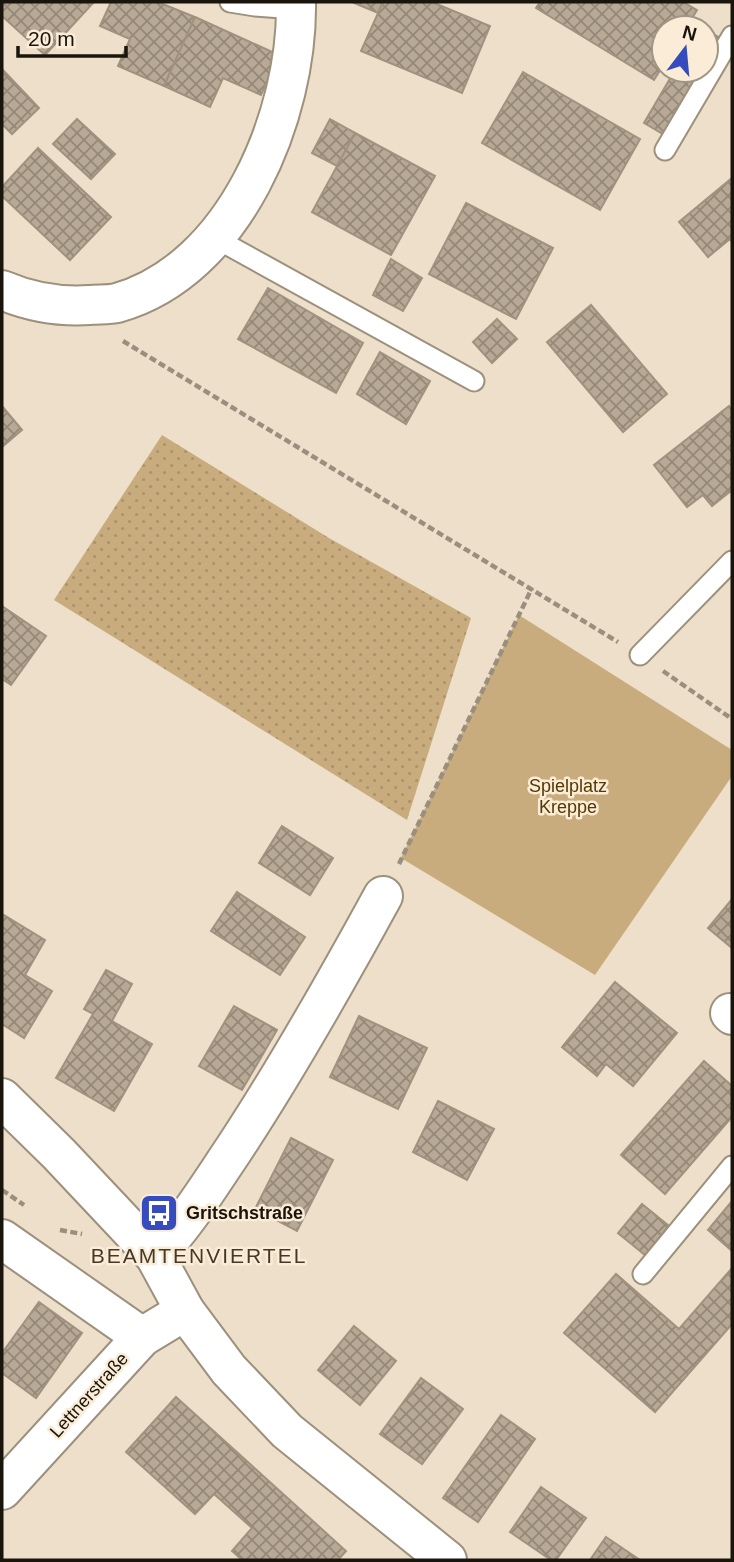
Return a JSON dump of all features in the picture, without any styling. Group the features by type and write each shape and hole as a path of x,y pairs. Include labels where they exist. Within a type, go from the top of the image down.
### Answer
{"street":[{"path":"2,289 12,294 65,306 116,303 149,289 181,270 215,238 240,202 274,133 293,54 296,5"},
{"path":"143,1244 184,1224 270,1093 324,1004 383,896"},
{"path":"2,1098 60,1154 143,1244 185,1311 229,1370 287,1431 447,1560"},
{"path":"2,1239 142,1337"},
{"name":"Lettnerstraße","path":"2,1490 142,1337 185,1311"}],"lane":[{"path":"230,2 255,6 296,5"},
{"path":"665,150 732,37"},
{"path":"215,238 474,381"},
{"path":"640,655 732,561"},
{"path":"643,1275 732,1166"}],"path":[{"path":"113,335 532,588 640,655 732,719"},
{"path":"383,896 532,588"},
{"path":"2,1190 28,1208"},
{"path":"50,1224 62,1231 143,1244"}],"green space":[{"path":"162,435 329,538 471,618 407,820 54,600"},
{"name":"Spielplatz Kreppe","path":"519,615 732,750 732,776 595,975 401,858"}],"building":[{"path":"2,2 94,2 45,55 2,16"},
{"path":"111,2 158,2 195,17 164,86 118,66 130,39 100,26"},
{"path":"352,2 383,2 378,13"},
{"path":"383,2 432,2 490,26 462,93 361,51"},
{"path":"540,2 683,2 697,10 695,14 650,14 650,78 536,8"},
{"path":"195,17 279,55 261,95 223,78 210,107 164,86"},
{"path":"2,69 39,108 12,134 2,124"},
{"path":"523,72 640,139 600,210 482,143"},
{"path":"667,84 697,84 666,136 644,123"},
{"path":"77,119 115,154 91,179 53,144"},
{"path":"330,119 355,133 337,166 312,153"},
{"path":"355,133 435,176 391,255 312,212"},
{"path":"38,148 111,217 70,260 2,196 2,187"},
{"path":"732,178 732,242 730,239 708,257 679,222"},
{"path":"466,203 553,248 516,319 429,274"},
{"path":"391,259 422,278 403,311 373,295"},
{"path":"268,288 363,343 336,393 238,339"},
{"path":"591,305 667,394 623,432 547,342"},
{"path":"497,319 517,339 492,363 473,342"},
{"path":"380,352 430,381 406,424 357,394"},
{"path":"2,406 22,430 2,447"},
{"path":"729,406 732,411 732,490 712,506 703,495 687,507 654,465"},
{"path":"2,606 46,636 11,685 2,679"},
{"path":"282,826 333,858 310,895 259,863"},
{"path":"237,892 305,937 280,975 211,931"},
{"path":"732,899 732,948 708,928"},
{"path":"4,915 45,940 25,975 52,991 24,1038 2,1024"},
{"path":"106,970 132,984 112,1021 152,1044 114,1111 56,1078 93,1014 84,1009"},
{"path":"615,982 677,1033 633,1086 606,1064 597,1076 562,1047"},
{"path":"234,1006 277,1030 242,1090 199,1066"},
{"path":"359,1016 427,1048 398,1109 330,1077"},
{"path":"704,1061 732,1086 732,1117 665,1194 621,1155"},
{"path":"438,1101 494,1129 467,1180 413,1152"},
{"path":"291,1138 333,1160 297,1231 255,1209"},
{"path":"732,1201 732,1251 708,1230"},
{"path":"642,1204 669,1226 645,1255 618,1233"},
{"path":"732,1268 732,1324 655,1412 564,1333 616,1274 679,1329"},
{"path":"39,1302 82,1333 36,1398 2,1373 2,1353"},
{"path":"354,1326 396,1361 360,1405 318,1370"},
{"path":"421,1378 463,1409 422,1464 380,1434"},
{"path":"176,1397 346,1551 338,1560 242,1560 232,1551 252,1528 214,1494 195,1514 126,1452"},
{"path":"501,1415 535,1439 478,1522 443,1498"},
{"path":"541,1487 586,1518 556,1560 551,1560 510,1532"},
{"path":"606,1537 640,1560 590,1560"}],"place":[{"name":"Gritschstraße","path":"159,1213"}],"district":[{"name":"BEAMTENVIERTEL","path":"199,1256"}]}
